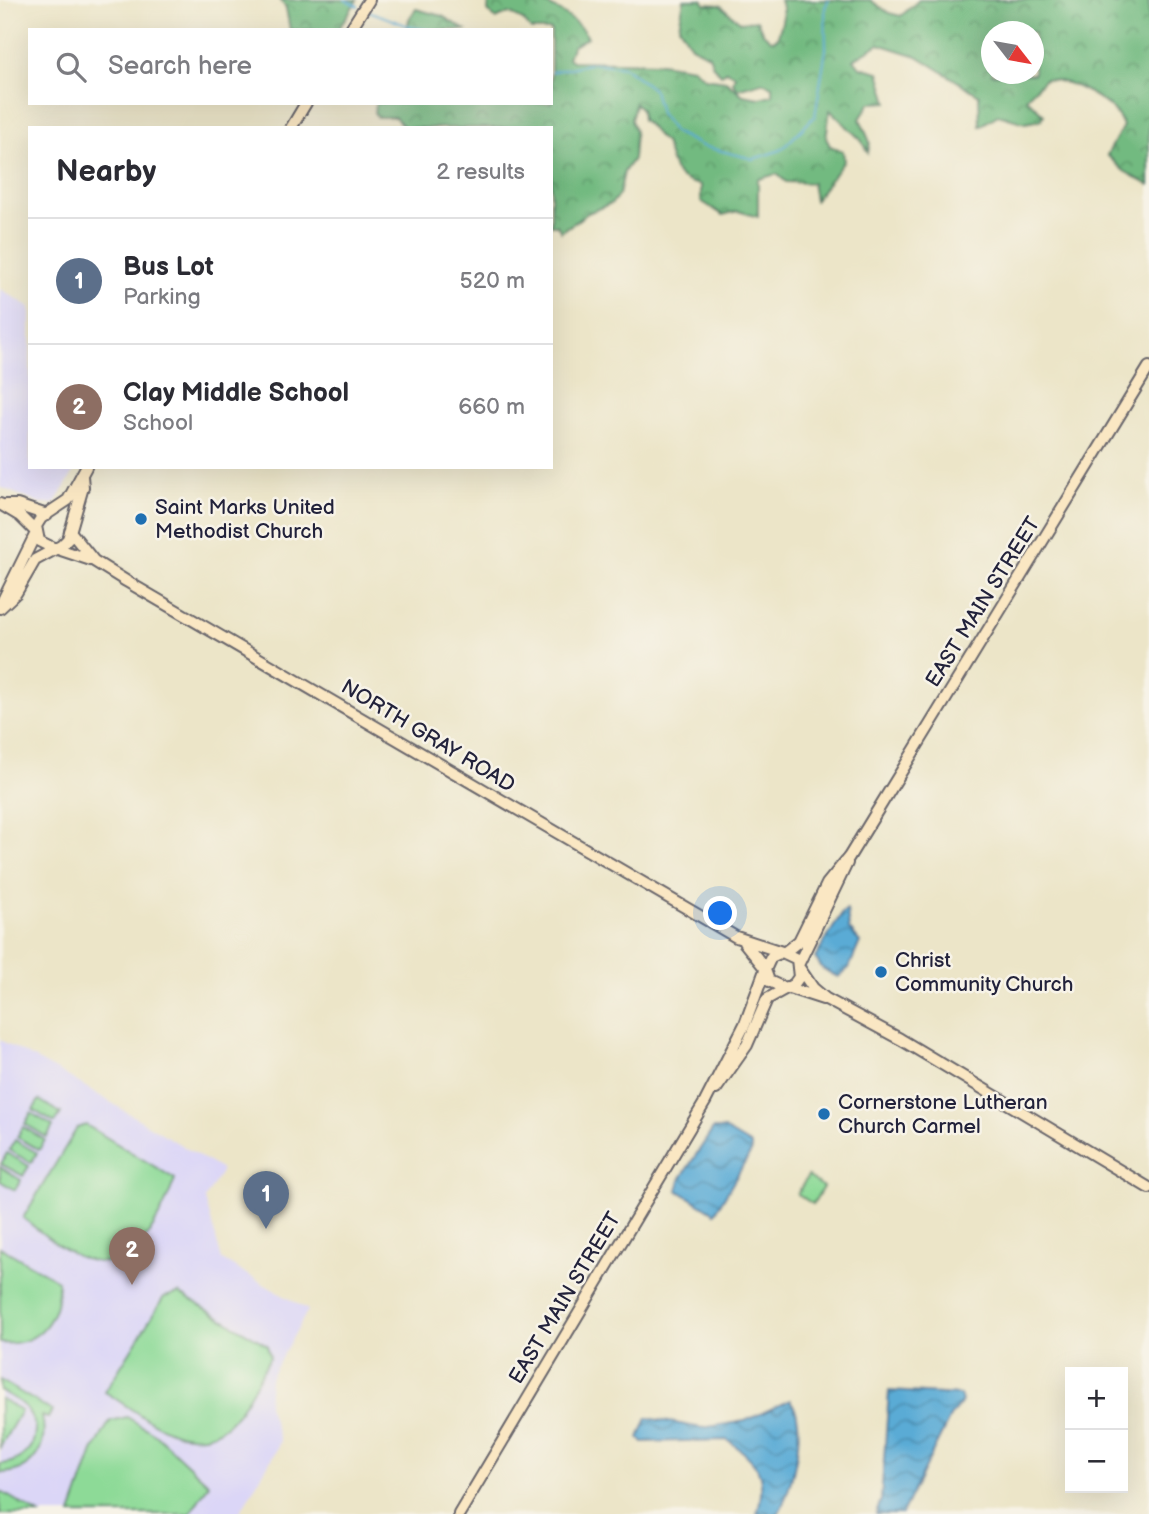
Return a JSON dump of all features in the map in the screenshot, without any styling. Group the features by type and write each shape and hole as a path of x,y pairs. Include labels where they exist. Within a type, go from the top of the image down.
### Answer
{"street":[{"path":"352,27 369,0"},
{"path":"292,126 305,105"},
{"name":"EAST MAIN STREET","path":"800,966 849,857 1149,367"},
{"path":"0,607 38,523 65,504 84,472"},
{"path":"0,607 19,587 35,560 66,542 83,487 84,472"},
{"path":"2,504 18,505 63,518 70,531"},
{"path":"2,504 36,532 41,544 54,548"},
{"name":"NORTH GRAY ROAD","path":"70,531 94,561"},
{"name":"NORTH GRAY ROAD","path":"54,548 94,561 744,942 783,952"},
{"name":"EAST MAIN STREET","path":"783,952 799,941 827,884 849,857"},
{"name":"NORTH GRAY ROAD","path":"744,942 765,969"},
{"path":"826,999 769,981 765,969 771,957 783,952 793,956 813,988 826,999 908,1044 1149,1188"},
{"path":"785,988 797,981 800,966"},
{"name":"EAST MAIN STREET","path":"459,1514 705,1102 745,1024 765,969"},
{"name":"EAST MAIN STREET","path":"705,1102 747,1045 767,999 785,988"}],"shaded area":[{"path":"0,289 28,306 28,469 76,469 54,504 38,503 0,487"},
{"path":"0,1040 69,1077 222,1170 205,1199 222,1260 308,1310 270,1378 268,1405 280,1441 239,1514 39,1514 0,1491"}],"green space":[{"path":"280,0 357,0 339,28 290,28 286,8"},
{"path":"489,0 534,0 557,9 571,19 588,37 572,47 568,58 572,61 661,63 693,68 705,78 726,81 743,95 759,98 772,95 772,86 762,82 737,89 733,82 735,75 726,71 721,75 713,66 709,55 691,46 679,26 684,0 702,0 705,4 720,5 740,22 757,20 762,32 771,40 777,39 782,21 780,0 870,0 889,13 901,16 919,0 1104,0 1116,5 1124,0 1149,0 1149,185 1124,171 1107,155 1123,126 1111,108 1079,88 1055,80 1044,80 1044,21 981,21 981,84 1040,84 1026,98 1044,115 1041,120 1025,123 998,115 980,126 979,95 917,56 879,44 854,59 860,67 879,72 888,102 870,103 860,119 870,142 868,153 861,140 830,110 826,138 830,146 843,151 844,161 815,200 812,183 786,182 777,174 758,179 758,217 738,211 723,215 701,201 701,185 684,179 675,171 665,142 642,120 641,109 635,103 631,120 635,132 633,159 624,172 619,195 612,203 588,213 561,232 557,225 553,225 553,126 403,126 395,117 377,117 374,112 376,105 553,105 553,28 529,28 523,20 509,13 496,19 488,11"},
{"path":"416,9 442,16 462,28 407,28 409,19"},
{"path":"39,1100 61,1113 55,1123 33,1110"},
{"path":"31,1113 53,1126 47,1137 25,1124"},
{"path":"86,1125 175,1179 149,1233 137,1247 123,1257 107,1262 88,1260 66,1250 23,1218 77,1128"},
{"path":"23,1127 45,1140 39,1150 17,1137"},
{"path":"15,1140 37,1153 31,1163 9,1150"},
{"path":"7,1153 29,1166 23,1176 1,1164"},
{"path":"0,1167 21,1180 15,1190 0,1181"},
{"path":"808,1176 823,1187 813,1204 797,1194"},
{"path":"0,1247 58,1281 58,1294 51,1318 36,1335 14,1343 0,1343"},
{"path":"179,1293 267,1345 270,1357 234,1418 212,1434 197,1437 164,1428 105,1392 164,1297"},
{"path":"0,1380 52,1411 48,1418 42,1416 43,1438 36,1456 21,1468 0,1473 0,1464 26,1453 34,1437 35,1428 24,1407 0,1391"},
{"path":"0,1398 21,1411 0,1447"},
{"path":"127,1417 155,1434 209,1484 190,1514 71,1514 93,1451 110,1421"},
{"path":"0,1491 39,1514 0,1514"}],"water":[{"path":"847,910 849,929 860,942 849,968 838,977 823,969 815,958 842,913"},
{"path":"713,1129 724,1129 751,1145 751,1152 715,1213 677,1190 681,1178"},
{"path":"889,1391 960,1395 962,1402 951,1415 902,1514 876,1514 881,1500"},
{"path":"790,1400 796,1411 798,1440 793,1473 778,1514 757,1514 761,1489 758,1471 747,1455 727,1440 643,1442 639,1438 647,1418 702,1428 745,1421"}],"waterway":[{"path":"345,0 358,6"},
{"path":"553,72 593,63 624,67 654,90 660,113 674,132 702,146 753,159 781,150 815,116 826,49 825,7 829,0"},
{"path":"366,10 418,28"}],"place":[{"name":"Saint Marks United Methodist Church","path":"141,519"},
{"name":"Christ Community Church","path":"881,972"},
{"name":"Cornerstone Lutheran Church Carmel","path":"824,1114"},
{"name":"Bus Lot","path":"266,1229"},
{"name":"Clay Middle School","path":"132,1285"}]}
